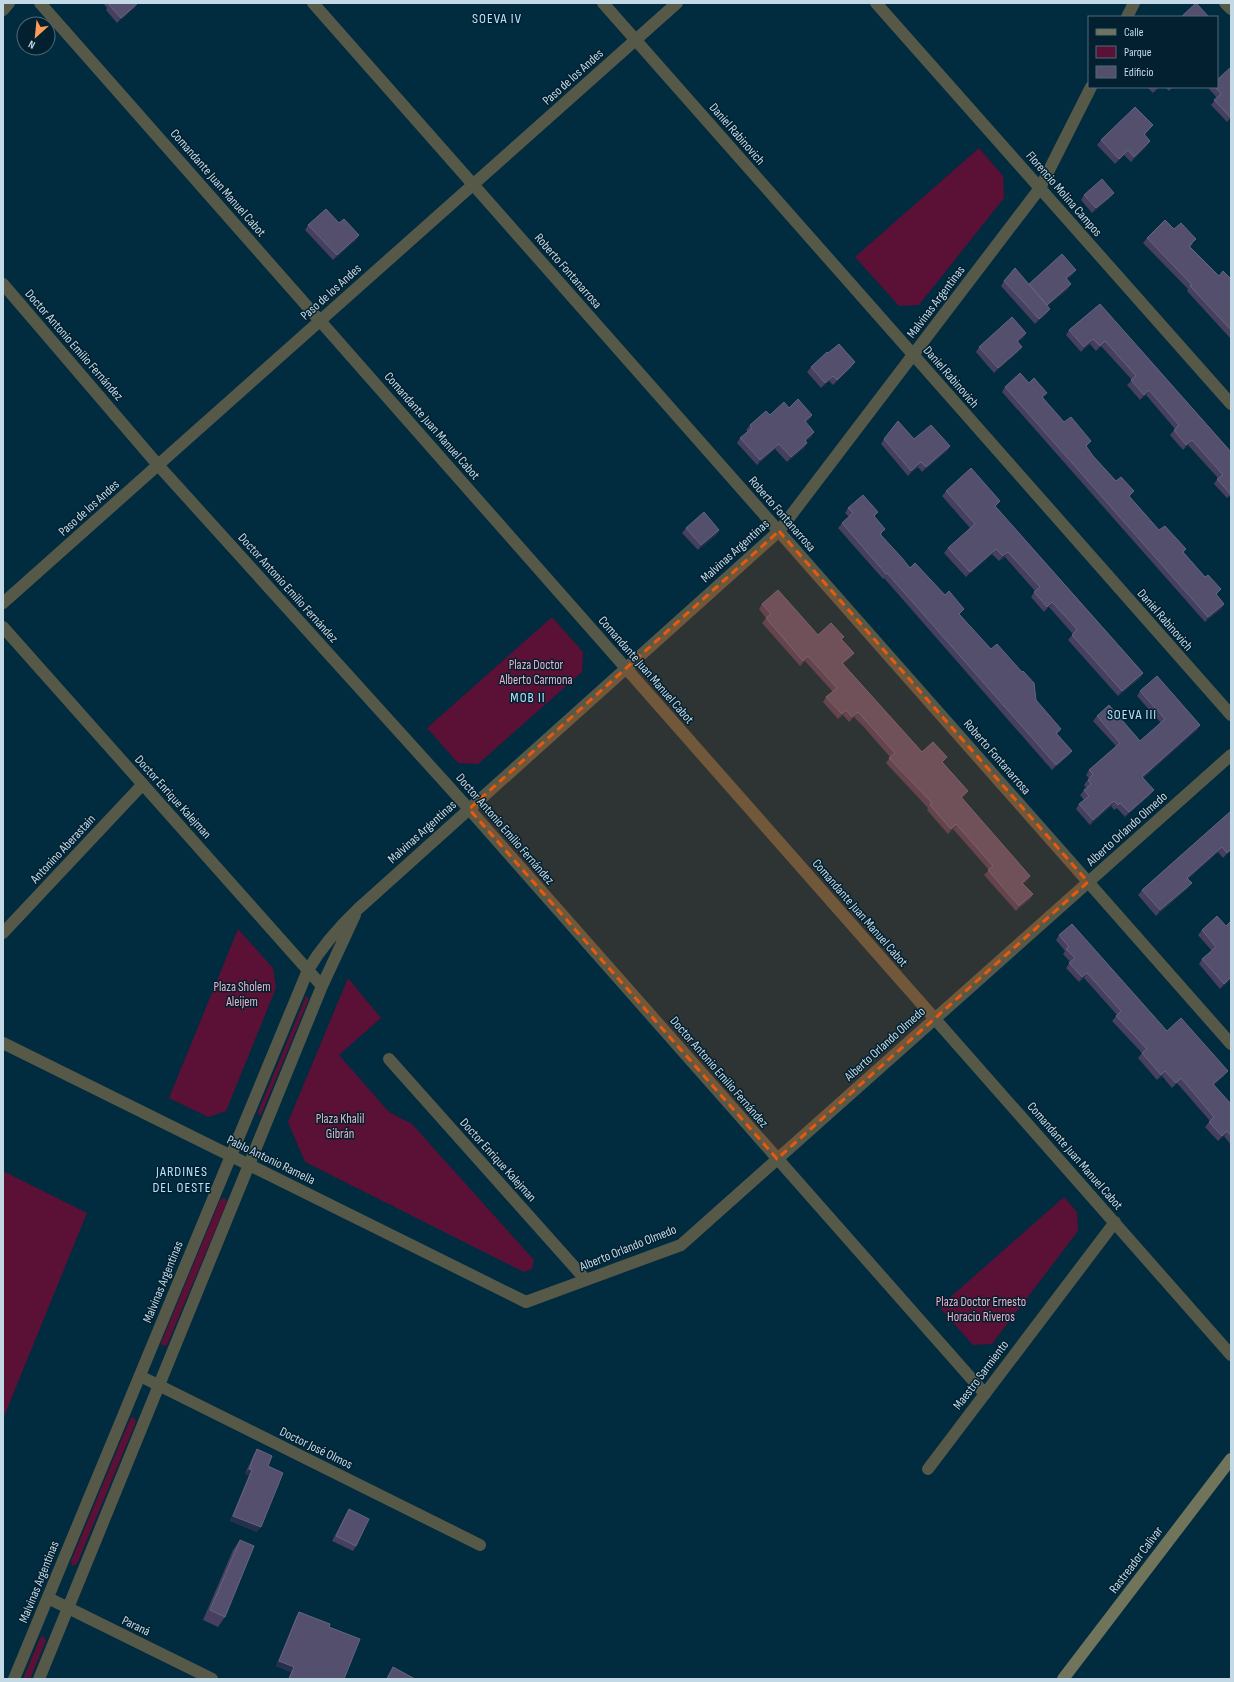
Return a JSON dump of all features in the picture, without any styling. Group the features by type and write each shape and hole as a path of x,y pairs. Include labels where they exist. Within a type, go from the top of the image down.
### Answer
{"main road":[{"name":"Rastreador Calivar","path":"1063,1679 1231,1458"}],"street":[{"path":"3,10 9,3"},
{"name":"Comandante Juan Manuel Cabot","path":"40,3 1231,1354"},
{"name":"Roberto Fontanarrosa","path":"313,3 1231,1044"},
{"name":"Daniel Rabinovich","path":"603,3 1231,715"},
{"name":"Paso de los Andes","path":"3,603 677,3"},
{"name":"Florencio Molina Campos","path":"876,3 1231,404"},
{"path":"1128,16 1134,3"},
{"path":"1225,3 1231,9"},
{"name":"Malvinas Argentinas","path":"14,1679 308,970 322,947 358,908 779,531 1040,188 1090,88"},
{"name":"Doctor Antonio Emilio Fernández","path":"3,284 158,464 469,809 985,1394"},
{"name":"Doctor Enrique Kalejman","path":"3,627 322,986"},
{"name":"Alberto Orlando Olmedo","path":"526,1302 681,1245 1231,755"},
{"name":"Antonino Aberastain","path":"3,933 143,784"},
{"name":"Malvinas Argentinas","path":"39,1679 322,986 358,908"},
{"name":"Pablo Antonio Ramella","path":"3,1042 526,1302"},
{"name":"Doctor Enrique Kalejman","path":"389,1059 586,1280"},
{"name":"Maestro Sarmiento","path":"928,1469 1115,1222"},
{"name":"Doctor José Olmos","path":"140,1376 480,1545"},
{"name":"Paraná","path":"48,1598 212,1679"}],"highlighted area":[{"path":"779,531 1088,882 777,1159 469,809"}],"green space":[{"path":"979,148 1003,176 1004,198 919,305 899,306 855,257"},
{"name":"Plaza Doctor Alberto Carmona","path":"552,617 583,652 582,672 478,764 458,763 427,728"},
{"name":"Plaza Sholem Aleijem","path":"238,929 273,968 276,988 226,1111 208,1117 169,1098"},
{"name":"Plaza Khalil Gibrán","path":"348,978 381,1018 339,1055 389,1112 412,1124 534,1260 532,1269 524,1272 305,1162 288,1122"},
{"path":"306,996 309,999 261,1115 259,1115 258,1112"},
{"path":"3,1171 87,1213 3,1419"},
{"name":"Plaza Doctor Ernesto Horacio Riveros","path":"1064,1197 1077,1212 1078,1231 992,1344 973,1345 939,1307"},
{"path":"223,1198 226,1199 227,1202 167,1345 163,1346 161,1343 220,1200"},
{"path":"134,1417 136,1422 77,1564 72,1566 71,1561 130,1419"},
{"path":"42,1636 46,1641 30,1679 23,1679 40,1638"}],"building":[{"path":"111,3 138,3 121,18 109,5"},
{"path":"1196,3 1208,16 1182,16"},
{"path":"1231,67 1230,117 1214,100 1221,94 1216,88 1218,88 1218,79"},
{"path":"1135,107 1153,125 1144,134 1150,141 1134,157 1128,150 1119,159 1101,140"},
{"path":"1102,179 1114,193 1096,208 1084,195"},
{"path":"326,209 339,223 344,219 359,235 337,255 308,225"},
{"path":"1165,220 1174,229 1181,223 1196,239 1189,246 1219,276 1223,271 1231,279 1231,330 1190,286 1192,285 1147,238"},
{"path":"1062,254 1076,270 1066,278 1071,284 1047,305 1029,284"},
{"path":"1015,268 1050,309 1039,319 1004,281"},
{"path":"1100,304 1231,452 1230,494 1217,479 1223,475 1192,440 1186,445 1174,430 1179,425 1149,390 1144,395 1131,380 1136,376 1105,341 1100,346 1093,339 1084,347 1069,330"},
{"path":"1012,317 1026,333 1017,341 1022,347 998,368 979,347"},
{"path":"839,344 855,362 837,380 833,376 825,383 811,367 827,352 828,353"},
{"path":"1020,373 1029,383 1034,378 1047,393 1042,397 1064,422 1071,417 1091,441 1086,446 1093,456 1116,481 1121,477 1134,491 1129,496 1159,530 1165,526 1186,549 1183,552 1205,577 1208,575 1221,589 1216,594 1224,604 1208,617 1005,387"},
{"path":"798,399 812,415 805,421 814,432 805,440 807,443 791,457 779,444 760,460 740,438 752,428 750,425 766,411 770,415 784,402 789,408"},
{"path":"898,421 914,439 931,425 950,446 926,467 921,462 911,471 884,439"},
{"path":"971,468 1000,501 995,506 1143,673 1122,691 1072,635 1077,630 1076,628 1052,602 1047,607 1034,592 1040,587 1008,552 1003,556 996,549 970,572 948,548 975,524 946,491"},
{"path":"863,495 878,512 874,516 885,529 880,534 910,568 915,563 945,595 949,591 964,609 959,614 991,649 997,644 1034,683 1036,700 1061,729 1056,733 1072,751 1056,765 842,523 853,513 848,508"},
{"path":"704,512 719,530 701,545 686,528"},
{"path":"778,590 818,635 831,623 844,637 841,639 854,653 842,663 922,752 933,742 947,757 942,762 968,791 961,797 1030,876 1022,883 1033,894 1019,906 988,870 993,866 956,824 951,829 930,805 932,803 889,758 895,753 858,712 852,717 846,710 842,714 826,697 837,688 808,656 803,661 766,618 771,614 762,604"},
{"path":"1157,676 1200,725 1142,777 1154,790 1129,812 1120,803 1118,805 1114,801 1093,820 1079,804 1089,796 1084,790 1091,784 1088,780 1093,774 1089,770 1120,743 1097,716 1109,705 1140,741 1165,719 1140,691"},
{"path":"1231,811 1231,849 1227,853 1222,847 1187,878 1192,883 1160,910 1142,890"},
{"path":"1217,916 1226,926 1231,921 1231,977 1224,984 1202,959 1216,947 1202,930"},
{"path":"1072,924 1167,1031 1181,1018 1228,1071 1213,1084 1231,1104 1231,1136 1227,1131 1222,1136 1209,1122 1214,1117 1181,1078 1176,1083 1165,1071 1161,1075 1142,1053 1147,1049 1116,1016 1121,1011 1087,973 1082,977 1069,963 1075,958 1066,949 1069,947 1059,935"},
{"path":"257,1449 272,1456 268,1466 283,1473 261,1527 233,1516 252,1470 249,1469"},
{"path":"349,1509 369,1519 356,1546 336,1536"},
{"path":"240,1540 254,1546 225,1617 210,1610"},
{"path":"299,1612 330,1624 329,1627 360,1639 344,1679 289,1679 294,1667 279,1661"},
{"path":"393,1667 415,1679 387,1679"}],"district":[{"name":"SOEVA IV","path":"497,18"},
{"name":"MOB II","path":"528,697"},
{"name":"SOEVA III","path":"1132,714"},
{"name":"JARDINES DEL OESTE","path":"182,1180"}]}
